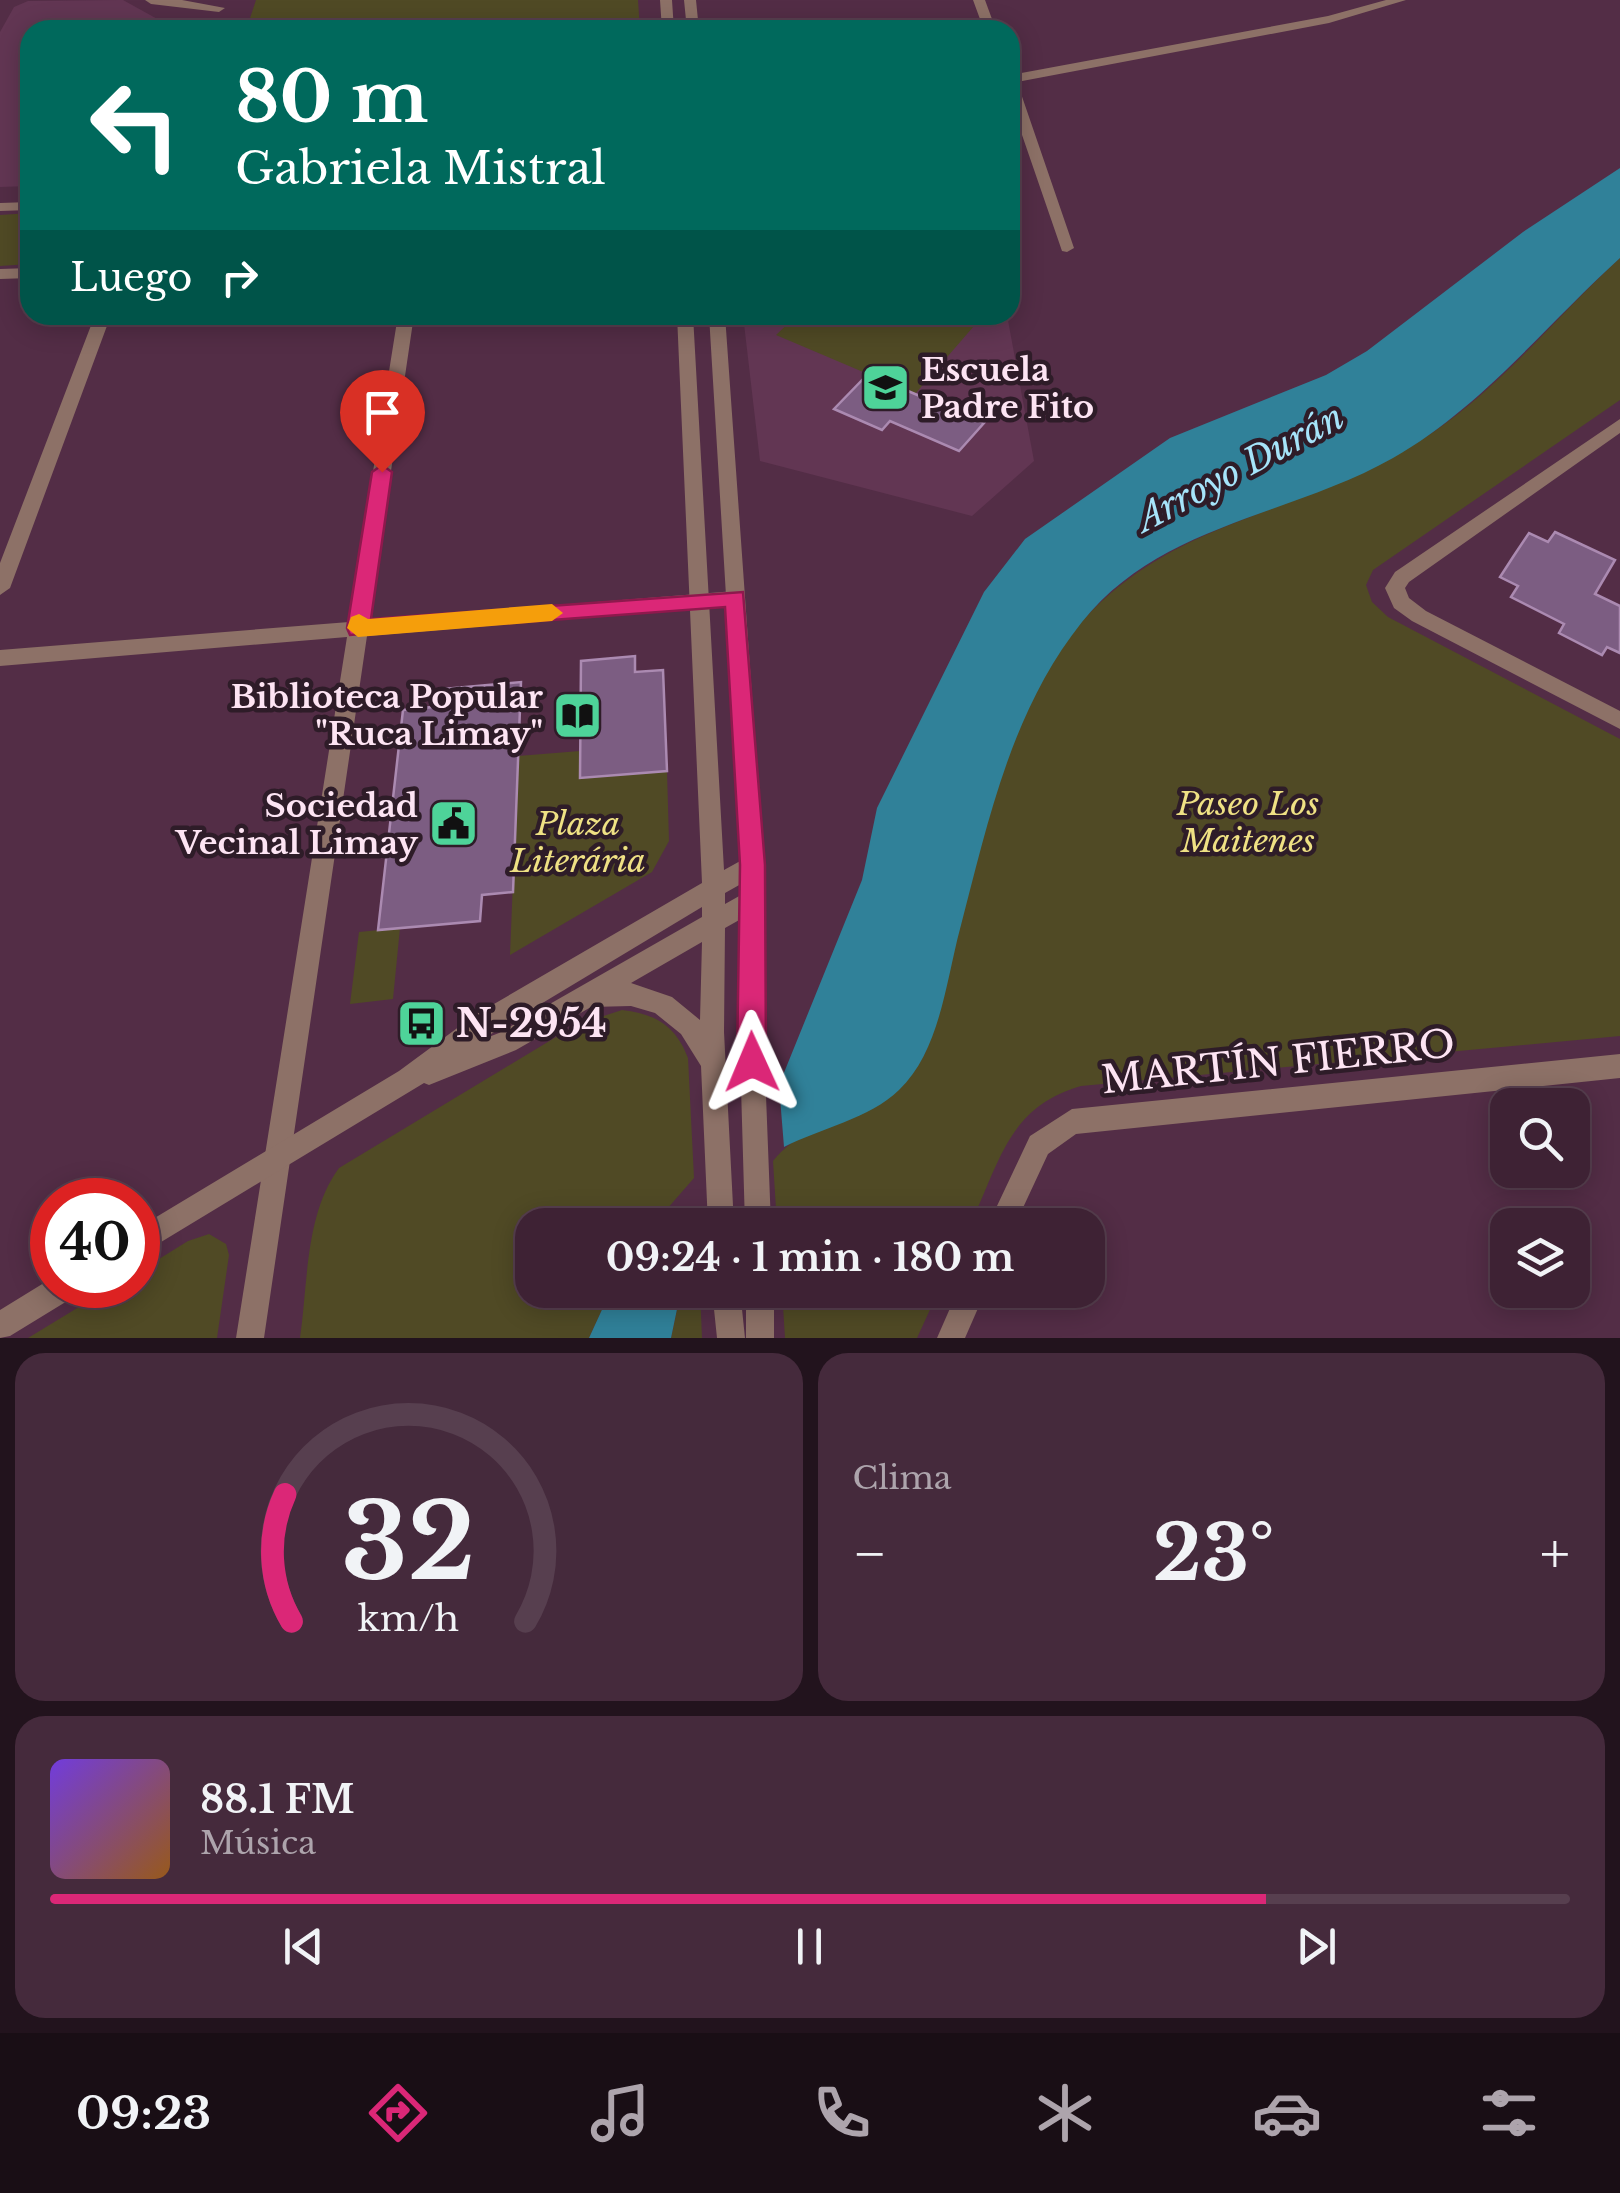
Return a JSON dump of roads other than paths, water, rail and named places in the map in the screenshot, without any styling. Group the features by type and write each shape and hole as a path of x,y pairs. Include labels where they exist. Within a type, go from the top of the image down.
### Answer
{"street":[{"path":"151,0 218,9"},
{"path":"1020,78 1329,19 1400,0"},
{"path":"1020,110 1066,248"},
{"path":"0,588 99,325"},
{"path":"250,1338 404,325"},
{"path":"685,325 714,888 713,1073 720,1208"},
{"path":"718,325 753,865 751,1018 757,1208"},
{"path":"1620,425 1402,577 1396,594 1419,616 1620,722"},
{"path":"0,658 735,598"},
{"path":"160,1230 408,1080 484,1023 753,865"},
{"path":"408,1080 507,1042 753,900"},
{"path":"578,1002 602,995 638,995 672,1009 696,1033 713,1073"},
{"name":"MARTÍN FIERRO","path":"1010,1208 1040,1144 1072,1122 1620,1066"},
{"path":"0,1326 30,1308"},
{"path":"728,1308 730,1338"},
{"path":"760,1308 760,1338"},
{"path":"951,1338 964,1308"}],"water":[{"name":"Arroyo Durán","path":"1620,168 1620,258 1455,415 1393,458 1354,478 1228,525 1149,563 1114,589 1082,622 1037,692 1005,769 940,1014 924,1056 913,1074 887,1100 784,1147 779,1085 862,880 877,808 984,592 1025,539 1170,438 1326,375 1367,351 1523,232"},
{"path":"603,1308 677,1308 671,1338 589,1338"}],"place":[{"name":"Escuela Padre Fito","path":"886,388"},
{"name":"Biblioteca Popular \"Ruca Limay\"","path":"578,715"},
{"name":"Sociedad Vecinal Limay","path":"453,824"},
{"name":"N-2954","path":"421,1024"}],"park label":[{"name":"Paseo Los Maitenes","path":"1248,822"},
{"name":"Plaza Literária","path":"578,842"}]}
